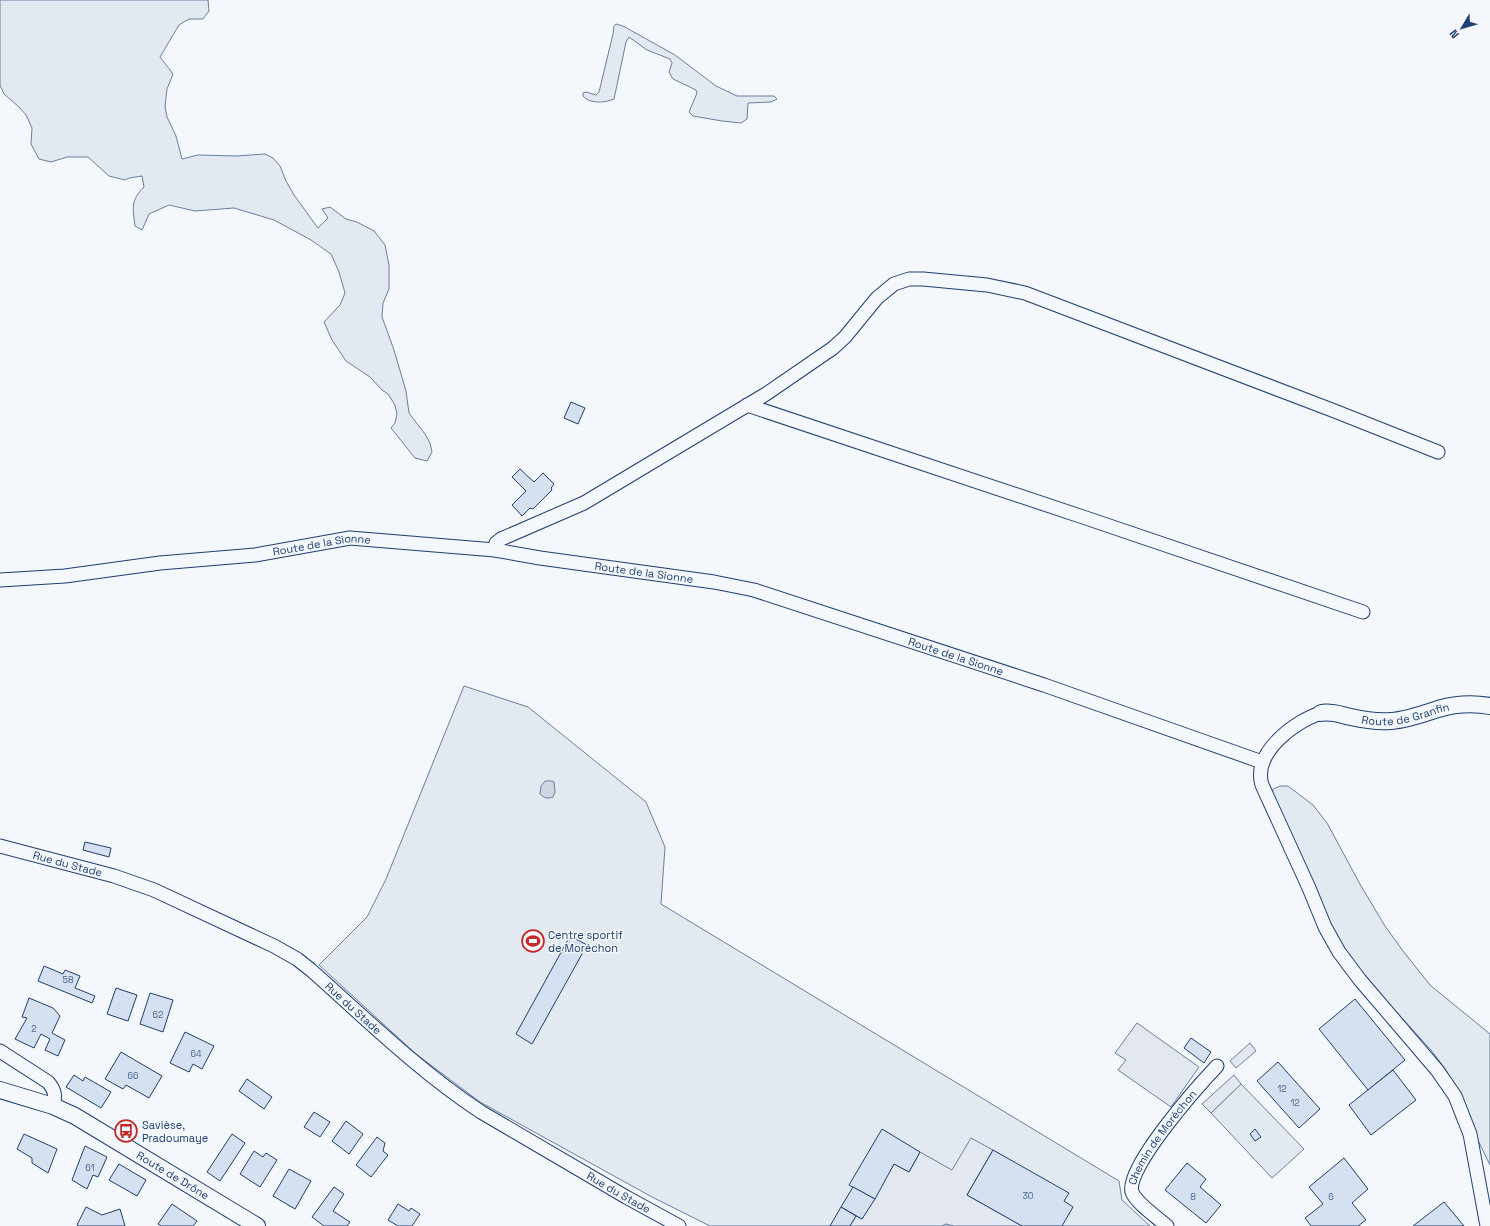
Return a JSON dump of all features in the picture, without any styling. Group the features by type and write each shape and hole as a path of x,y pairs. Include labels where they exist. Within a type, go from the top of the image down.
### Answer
{"street":[{"path":"494,550 496,543 501,539 584,503 747,405 833,348 848,333 877,298 891,286 904,280 923,279 987,285 1016,290 1332,410 1438,452"},
{"path":"747,405 1091,519 1363,612"},
{"name":"Route de la Sionne","path":"0,580 65,576 160,563 255,555 350,538 494,550 540,558 714,582 754,590 1044,685 1262,762"},
{"name":"Route de Granfin","path":"1321,713 1331,712 1352,718 1390,721 1407,719 1438,709 1457,705 1471,704 1490,706"},
{"path":"1321,713 1306,719 1274,744 1262,762 1260,775 1262,785 1335,946 1360,980 1437,1070 1457,1100 1470,1134 1487,1226"},
{"name":"Rue du Stade","path":"0,846 114,876 154,890 274,946 297,959 311,970 407,1056 462,1100 626,1197 679,1226"},
{"path":"0,1051 48,1082 55,1094 53,1106"},
{"name":"Chemin de Moréchon","path":"1167,1226 1135,1198 1132,1191 1133,1181 1151,1147 1188,1098 1217,1066"},
{"name":"Route de Drône","path":"0,1090 53,1106 87,1122 257,1226"}],"shaded area":[{"path":"0,0 208,0 209,11 203,19 189,19 179,25 160,57 173,74 167,89 165,106 167,117 176,136 182,159 198,155 237,156 265,154 273,158 280,166 294,195 318,228 328,218 322,209 330,207 346,219 357,222 374,231 385,245 389,265 389,289 383,303 382,317 394,350 406,391 409,413 430,443 432,452 427,461 415,458 391,428 395,423 397,414 395,405 388,394 382,390 370,377 346,361 332,340 324,322 340,305 345,293 339,272 331,254 311,240 274,220 234,208 195,211 169,205 149,214 142,230 135,226 133,209 136,196 144,187 142,176 125,180 109,176 88,157 67,157 51,162 39,159 31,144 32,128 26,115 4,94 0,85"},
{"path":"616,24 623,26 675,55 716,86 737,96 774,96 777,99 771,102 748,103 747,119 741,123 693,116 689,112 697,93 696,90 673,79 669,72 672,63 670,59 647,50 629,37 626,42 614,99 602,102 593,102 586,99 583,96 583,93 586,92 596,95 599,92 614,26"},
{"name":"Centre sportif de Moréchon","path":"464,686 528,707 646,802 665,847 661,904 1119,1181 1122,1200 1150,1226 710,1226 652,1197 480,1102 416,1054 319,965 367,917 386,879"},
{"path":"545,781 554,782 555,792 553,797 546,798 540,794 541,786"},
{"path":"1280,786 1288,786 1313,805 1327,823 1361,886 1385,926 1430,985 1490,1034 1490,1165 1473,1130 1457,1090 1446,1070 1431,1050 1360,972 1345,952 1327,918 1317,890 1297,846 1272,797 1273,789"},
{"path":"1137,1023 1199,1067 1171,1107 1118,1070 1126,1060 1115,1053"},
{"path":"1250,1043 1256,1051 1236,1068 1230,1061"},
{"path":"1234,1075 1241,1084 1211,1113 1202,1104"},
{"path":"1241,1084 1304,1149 1272,1178 1211,1113"},
{"path":"971,1138 993,1150 967,1195 1022,1226 954,1226 946,1224 942,1226 850,1226 856,1216 862,1219 894,1164 909,1172 920,1152 952,1170"}],"building":[{"path":"571,402 585,408 578,424 564,418"},
{"path":"520,469 534,482 543,473 554,484 551,488 552,490 533,509 530,508 522,516 512,505 526,491 512,477"},
{"path":"85,842 111,848 109,857 83,850"},
{"path":"570,936 587,945 532,1044 516,1034"},
{"path":"44,966 63,974 65,970 80,976 75,988 95,996 92,1003 38,981"},
{"path":"116,988 137,995 128,1021 107,1014"},
{"path":"150,993 173,1000 163,1032 140,1024"},
{"path":"29,998 53,1008 60,1016 52,1033 65,1040 58,1056 45,1050 50,1039 41,1034 34,1048 15,1039 27,1018 22,1017"},
{"path":"1355,999 1405,1060 1368,1090 1319,1029"},
{"path":"185,1032 214,1046 202,1069 193,1064 189,1072 170,1063"},
{"path":"1191,1038 1211,1052 1204,1063 1184,1048"},
{"path":"121,1052 162,1076 149,1098 126,1085 123,1089 105,1079"},
{"path":"1278,1062 1320,1109 1299,1128 1257,1081"},
{"path":"1393,1070 1416,1100 1371,1135 1349,1105"},
{"path":"74,1075 83,1081 85,1077 111,1092 101,1108 66,1087"},
{"path":"247,1079 272,1097 264,1109 239,1091"},
{"path":"314,1112 330,1122 320,1137 304,1127"},
{"path":"346,1121 363,1134 349,1154 332,1141"},
{"path":"882,1129 920,1152 909,1172 894,1164 875,1199 849,1185"},
{"path":"1255,1129 1261,1137 1255,1141 1250,1134"},
{"path":"24,1134 57,1149 48,1173 32,1163 32,1158 17,1149"},
{"path":"232,1134 245,1143 220,1181 207,1172"},
{"path":"377,1137 385,1143 383,1151 388,1155 371,1177 356,1165"},
{"path":"85,1146 107,1157 98,1177 93,1175 87,1189 72,1180"},
{"path":"993,1150 1069,1193 1064,1201 1073,1207 1062,1226 1022,1226 967,1195"},
{"path":"254,1151 263,1157 266,1153 277,1160 260,1187 240,1174"},
{"path":"1344,1158 1368,1189 1352,1203 1366,1220 1358,1226 1311,1226 1305,1218 1323,1204 1309,1187"},
{"path":"1187,1163 1206,1179 1200,1187 1221,1205 1206,1223 1165,1190"},
{"path":"119,1164 146,1180 137,1196 109,1180"},
{"path":"289,1169 311,1181 295,1209 273,1196"},
{"path":"334,1187 344,1194 333,1211 350,1222 347,1226 324,1226 312,1217"},
{"path":"853,1187 875,1199 862,1219 841,1207"},
{"path":"1444,1202 1464,1226 1413,1226"},
{"path":"172,1204 197,1221 193,1226 161,1226 158,1224"},
{"path":"398,1204 409,1211 411,1208 420,1214 412,1226 398,1226 388,1220"},
{"path":"86,1207 102,1215 120,1209 125,1226 79,1226 77,1225"},
{"path":"841,1207 856,1216 850,1226 830,1226"}],"place":[{"name":"Centre sportif de Moréchon","path":"533,941"},
{"name":"Savièse, Pradoumaye","path":"126,1131"}]}
